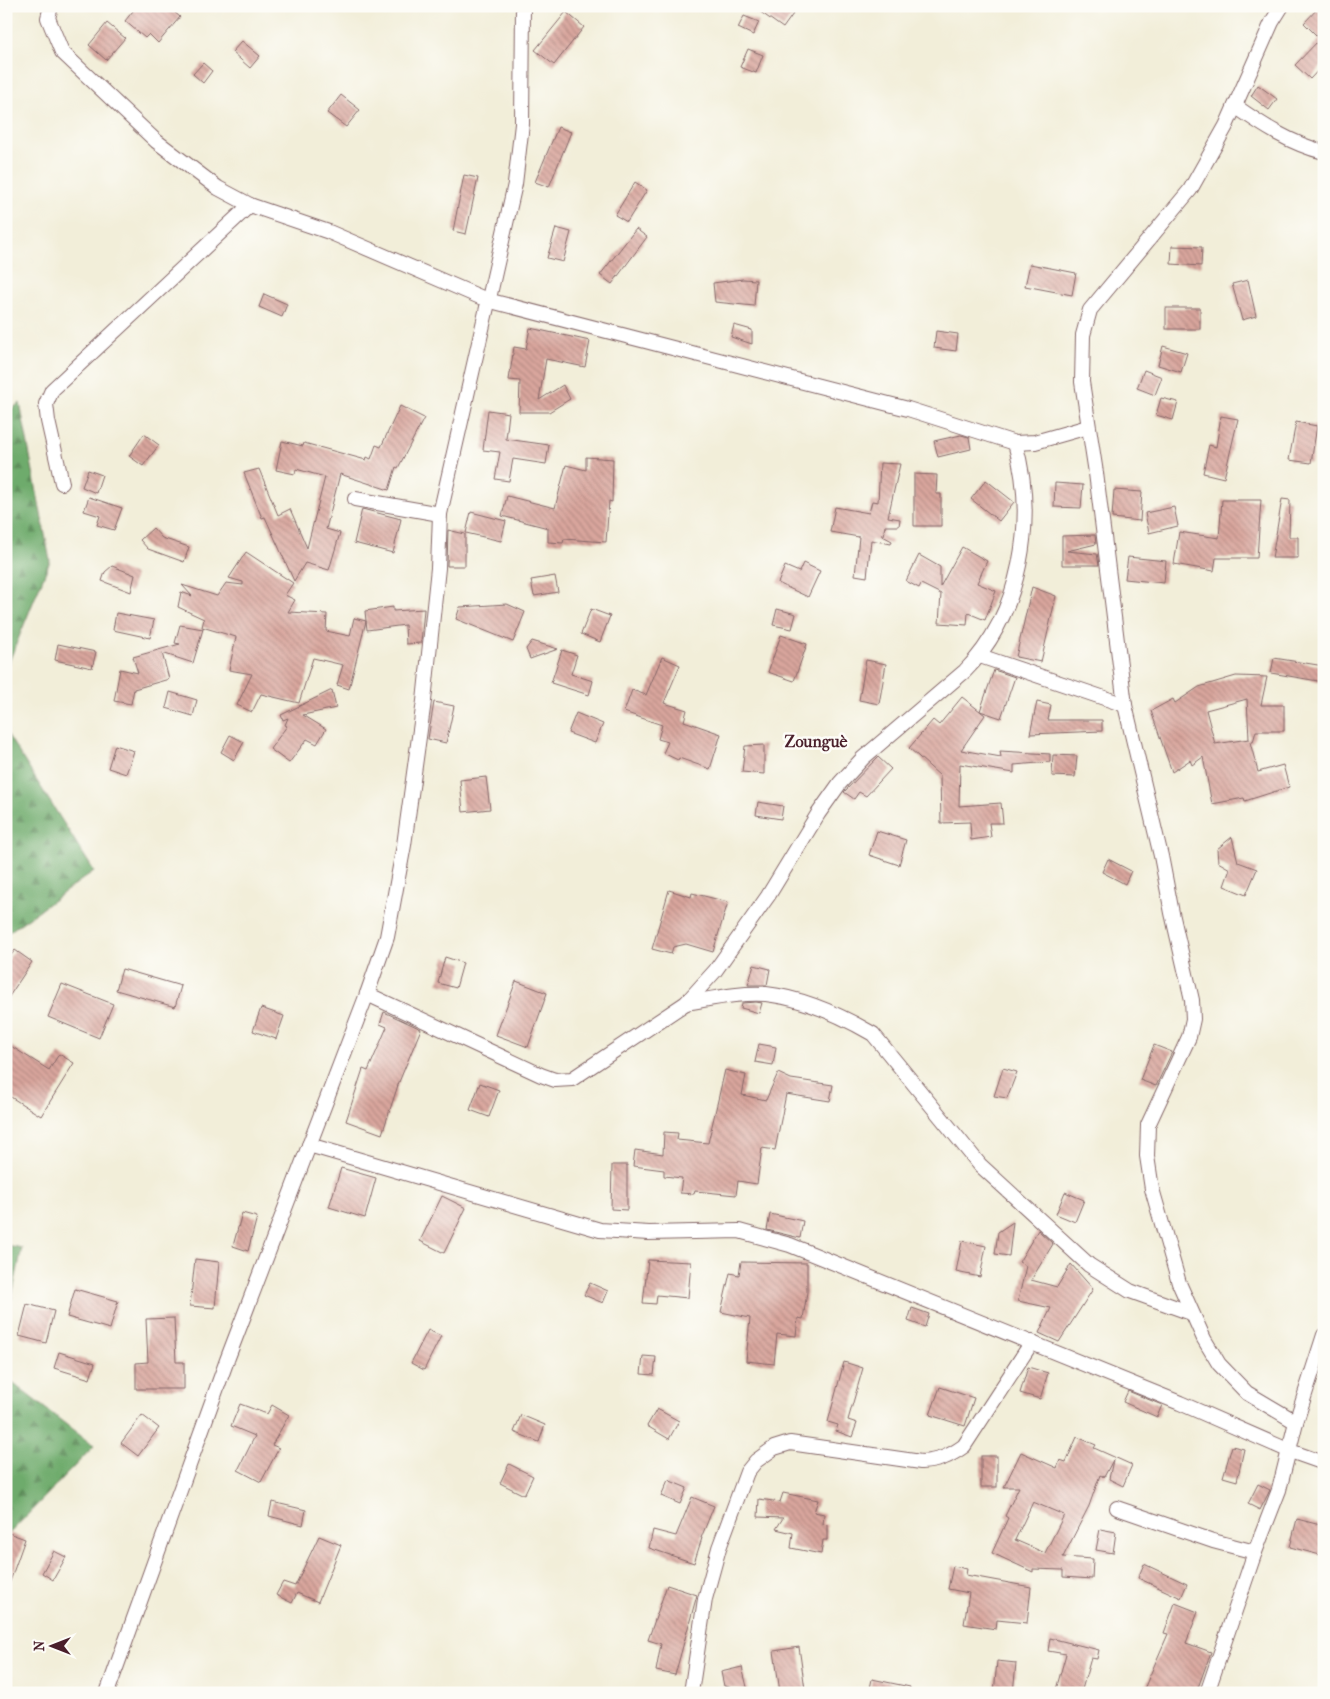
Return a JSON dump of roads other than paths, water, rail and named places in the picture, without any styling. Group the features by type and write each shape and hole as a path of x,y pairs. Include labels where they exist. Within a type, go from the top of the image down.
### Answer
{"street":[{"path":"51,6 48,18 62,52 156,142 218,188 250,205 328,232 488,300 908,409 1015,444 1035,442 1088,427"},
{"path":"107,1693 227,1360 387,937 405,836 424,701 438,568 440,514 515,184 522,124 523,6"},
{"path":"1282,6 1272,22 1226,126 1190,190 1090,310 1083,335 1082,382 1096,474 1125,705 1162,856 1172,913 1192,1000 1193,1019 1189,1037 1148,1124 1146,1142 1152,1189 1179,1283 1191,1313 1220,1364 1247,1393 1296,1422"},
{"path":"1235,106 1268,129 1313,150 1324,152"},
{"path":"62,483 46,404 52,390 250,205"},
{"path":"367,994 541,1075 564,1081 572,1079 686,1003 715,971 768,896 818,814 840,783 863,758 965,671 980,656 995,632 1020,559 1024,536 1025,501 1015,444"},
{"path":"355,499 440,514"},
{"path":"980,656 1125,705"},
{"path":"686,1003 725,997 765,994 806,1004 852,1022 873,1034 980,1165 1089,1265 1130,1291 1191,1313"},
{"path":"309,1145 600,1230 649,1233 739,1231 756,1234 790,1245 1032,1342 1290,1451 1324,1463"},
{"path":"1207,1693 1254,1552 1279,1490 1296,1422 1324,1335"},
{"path":"692,1693 705,1599 746,1472 756,1461 774,1448 790,1443 921,1462 934,1461 950,1456 964,1446 1032,1342"},
{"path":"1117,1508 1213,1541 1254,1552"}],"district":[{"name":"Zounguè","path":"816,741"}]}
